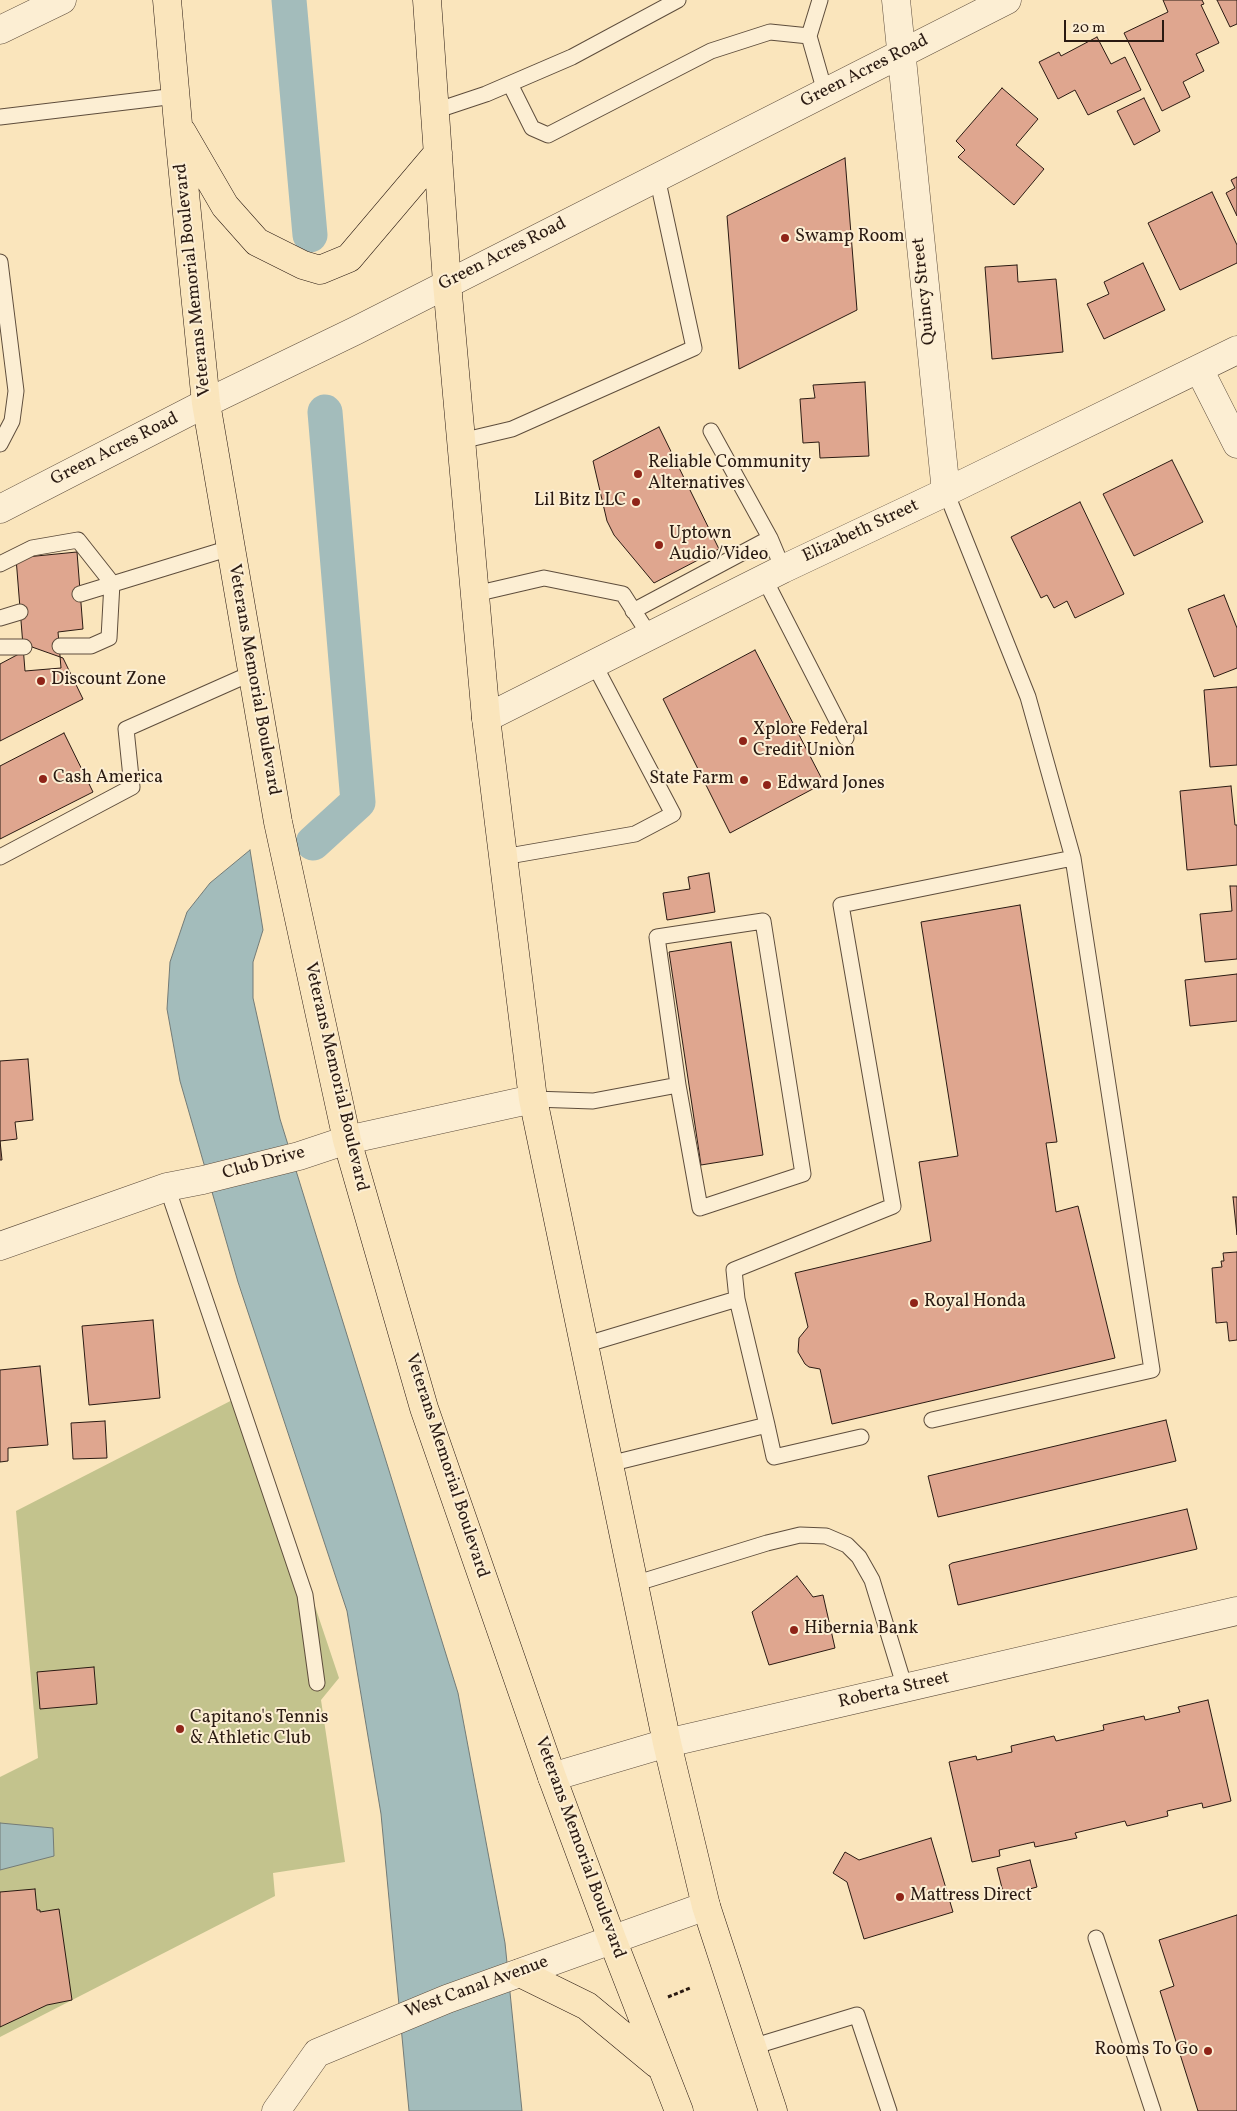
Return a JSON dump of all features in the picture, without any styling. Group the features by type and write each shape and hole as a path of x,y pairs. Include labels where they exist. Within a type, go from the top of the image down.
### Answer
{"main road":[{"name":"Veterans Memorial Boulevard","path":"167,0 206,403 288,876 346,1140 424,1408 552,1777 678,2111"},
{"path":"428,0 447,283 474,594 486,718 533,1099 667,1743 706,1906 773,2111"},
{"path":"178,124 225,206 257,242 303,265 320,270 349,258 438,153"},
{"path":"520,1973 587,2006 623,2033 662,2068"}],"street":[{"path":"0,30 62,0"},
{"name":"Quincy Street","path":"896,0 946,492"},
{"name":"Green Acres Road","path":"0,509 206,403 355,331 1007,0"},
{"name":"Elizabeth Street","path":"486,718 774,573 946,492 1237,350"},
{"path":"1199,370 1237,444"},
{"name":"Club Drive","path":"0,1246 167,1187 299,1156 346,1140 533,1099"},
{"name":"Roberta Street","path":"552,1777 667,1743 1237,1611"},
{"name":"West Canal Avenue","path":"276,2111 317,2053 390,2021 706,1906"}],"lane":[{"path":"435,111 510,84 572,57 678,0"},
{"path":"820,0 809,36 825,92"},
{"path":"510,84 532,128 548,135 711,51 770,32 809,36"},
{"path":"0,117 176,96"},
{"path":"461,441 512,429 694,348 657,177"},
{"path":"0,262 16,391 12,421 0,444"},
{"path":"711,431 770,538 774,573 846,738"},
{"path":"932,1420 1152,1370 1073,858 1028,697 946,492"},
{"path":"633,611 770,538"},
{"path":"0,564 32,548 78,540 112,583 109,638 92,646 60,646"},
{"path":"80,594 230,548"},
{"path":"474,594 544,578 623,594 650,636"},
{"path":"0,618 20,612"},
{"path":"0,647 24,647"},
{"path":"503,857 635,834 673,814 594,664"},
{"path":"0,857 132,787 126,729 252,673"},
{"path":"861,1437 774,1457 737,1298 734,1270 893,1206 841,905 1073,858"},
{"path":"763,921 803,1174 700,1208 678,1086 657,937 763,921"},
{"path":"533,1099 593,1101 678,1086"},
{"path":"167,1187 306,1595 317,1683"},
{"path":"584,1345 737,1298"},
{"path":"609,1464 766,1425"},
{"path":"634,1584 800,1534 826,1536 847,1545 859,1558 872,1580 905,1688"},
{"path":"1096,1938 1154,2111"},
{"path":"752,2047 857,2015 889,2111"}],"path":[{"path":"668,1997 690,1988"}],"green space":[{"name":"Capitano's Tennis & Athletic Club","path":"244,1394 339,1678 321,1700 345,1862 273,1873 275,1896 0,2037 0,1777 38,1758 16,1511"}],"water":[{"path":"250,850 263,930 253,962 253,998 280,1119 458,1693 505,1943 522,2111 409,2111 381,1814 347,1611 238,1282 180,1081 167,1009 170,962 187,912 210,883"},
{"path":"0,1823 53,1828 54,1856 0,1870"}],"building":[{"path":"1163,0 1202,0 1204,4 1201,5 1219,43 1196,54 1204,71 1183,82 1190,97 1162,111 1124,33 1168,12"},
{"path":"1217,0 1237,0 1237,24 1230,27"},
{"path":"1097,37 1111,64 1125,57 1141,90 1088,115 1075,90 1058,99 1039,62 1059,52 1061,56"},
{"path":"1002,88 1038,119 1016,145 1044,169 1014,205 958,157 965,150 956,141"},
{"path":"1144,98 1160,131 1134,145 1117,111"},
{"path":"845,158 857,310 739,369 727,216"},
{"path":"1237,177 1237,216 1226,193 1235,188 1231,180"},
{"path":"1212,192 1237,245 1237,263 1180,290 1148,223"},
{"path":"1143,263 1165,310 1104,339 1087,304 1109,294 1104,282"},
{"path":"1017,265 1018,282 1056,279 1063,352 992,359 985,267"},
{"path":"865,382 869,456 820,458 819,442 803,443 800,399 815,398 813,385"},
{"path":"659,427 719,549 654,583 614,535 607,521 593,461"},
{"path":"1172,460 1203,522 1134,556 1103,494"},
{"path":"1080,502 1124,594 1075,618 1067,601 1054,608 1047,595 1041,598 1011,537"},
{"path":"77,552 83,629 58,632 61,668 25,671 16,558"},
{"path":"1224,595 1237,628 1237,668 1214,677 1188,609"},
{"path":"32,647 63,658 83,699 0,741 0,664"},
{"name":"Xplore Federal Credit Union","path":"755,650 824,783 730,833 663,699"},
{"path":"1237,687 1237,765 1210,767 1204,690"},
{"name":"Cash America","path":"64,733 93,792 0,839 0,766"},
{"path":"1231,786 1235,825 1237,825 1237,865 1187,870 1180,791"},
{"path":"709,873 715,912 667,920 663,893 690,889 688,877"},
{"path":"1230,886 1237,886 1237,959 1205,962 1200,914 1232,911"},
{"path":"1020,905 1057,1142 1046,1143 1056,1212 1078,1206 1115,1358 832,1424 820,1369 809,1367 805,1364 798,1352 799,1338 808,1327 795,1273 931,1241 919,1162 958,1156 921,922"},
{"path":"731,942 763,1155 701,1165 669,952"},
{"path":"1237,974 1237,1021 1190,1026 1185,980"},
{"path":"28,1059 33,1120 15,1122 17,1139 0,1141 0,1061"},
{"path":"0,1141 2,1160 0,1160"},
{"path":"1233,1197 1237,1197 1237,1235"},
{"path":"1237,1252 1237,1340 1229,1341 1227,1322 1216,1323 1212,1268 1222,1267 1221,1261 1224,1261 1223,1253"},
{"path":"153,1320 160,1398 89,1405 82,1326"},
{"path":"40,1366 48,1445 8,1448 8,1461 0,1462 0,1370"},
{"path":"1166,1420 1176,1461 938,1517 928,1476"},
{"path":"105,1421 107,1458 73,1459 71,1423"},
{"path":"1187,1509 1197,1549 958,1605 949,1565 952,1563"},
{"name":"Hibernia Bank","path":"797,1576 813,1597 823,1595 835,1648 769,1665 752,1612"},
{"path":"94,1667 97,1704 40,1709 37,1672"},
{"path":"1208,1700 1231,1801 1203,1808 1202,1803 1167,1811 1168,1816 1127,1826 1125,1821 1075,1833 1077,1838 1035,1847 1034,1842 999,1850 1000,1856 972,1862 949,1762 976,1756 977,1760 1012,1752 1011,1746 1054,1736 1056,1741 1104,1730 1103,1725 1144,1716 1145,1720 1180,1712 1178,1707"},
{"name":"Mattress Direct","path":"931,1838 953,1912 864,1939 847,1882 833,1873 845,1852 859,1860"},
{"path":"1030,1860 1037,1887 1004,1896 997,1868"},
{"path":"35,1889 37,1910 40,1910 40,1912 59,1909 72,2000 47,2005 0,2027 0,1892"},
{"name":"Rooms To Go","path":"1237,1915 1237,2111 1198,2111 1160,1991 1174,1986 1159,1940"}],"waterway":[{"path":"289,0 310,235"},
{"path":"313,843 358,802 325,412"}],"place":[{"name":"Swamp Room","path":"785,238"},
{"name":"Reliable Community Alternatives","path":"638,474"},
{"name":"Lil Bitz LLC","path":"636,502"},
{"name":"Uptown Audio/Video","path":"659,545"},
{"name":"Discount Zone","path":"41,681"},
{"name":"Xplore Federal Credit Union","path":"743,741"},
{"name":"Cash America","path":"43,779"},
{"name":"State Farm","path":"744,780"},
{"name":"Edward Jones","path":"767,785"},
{"name":"Royal Honda","path":"914,1303"},
{"name":"Hibernia Bank","path":"794,1630"},
{"name":"Capitano's Tennis & Athletic Club","path":"180,1729"},
{"name":"Mattress Direct","path":"900,1897"},
{"name":"Rooms To Go","path":"1208,2051"}]}
